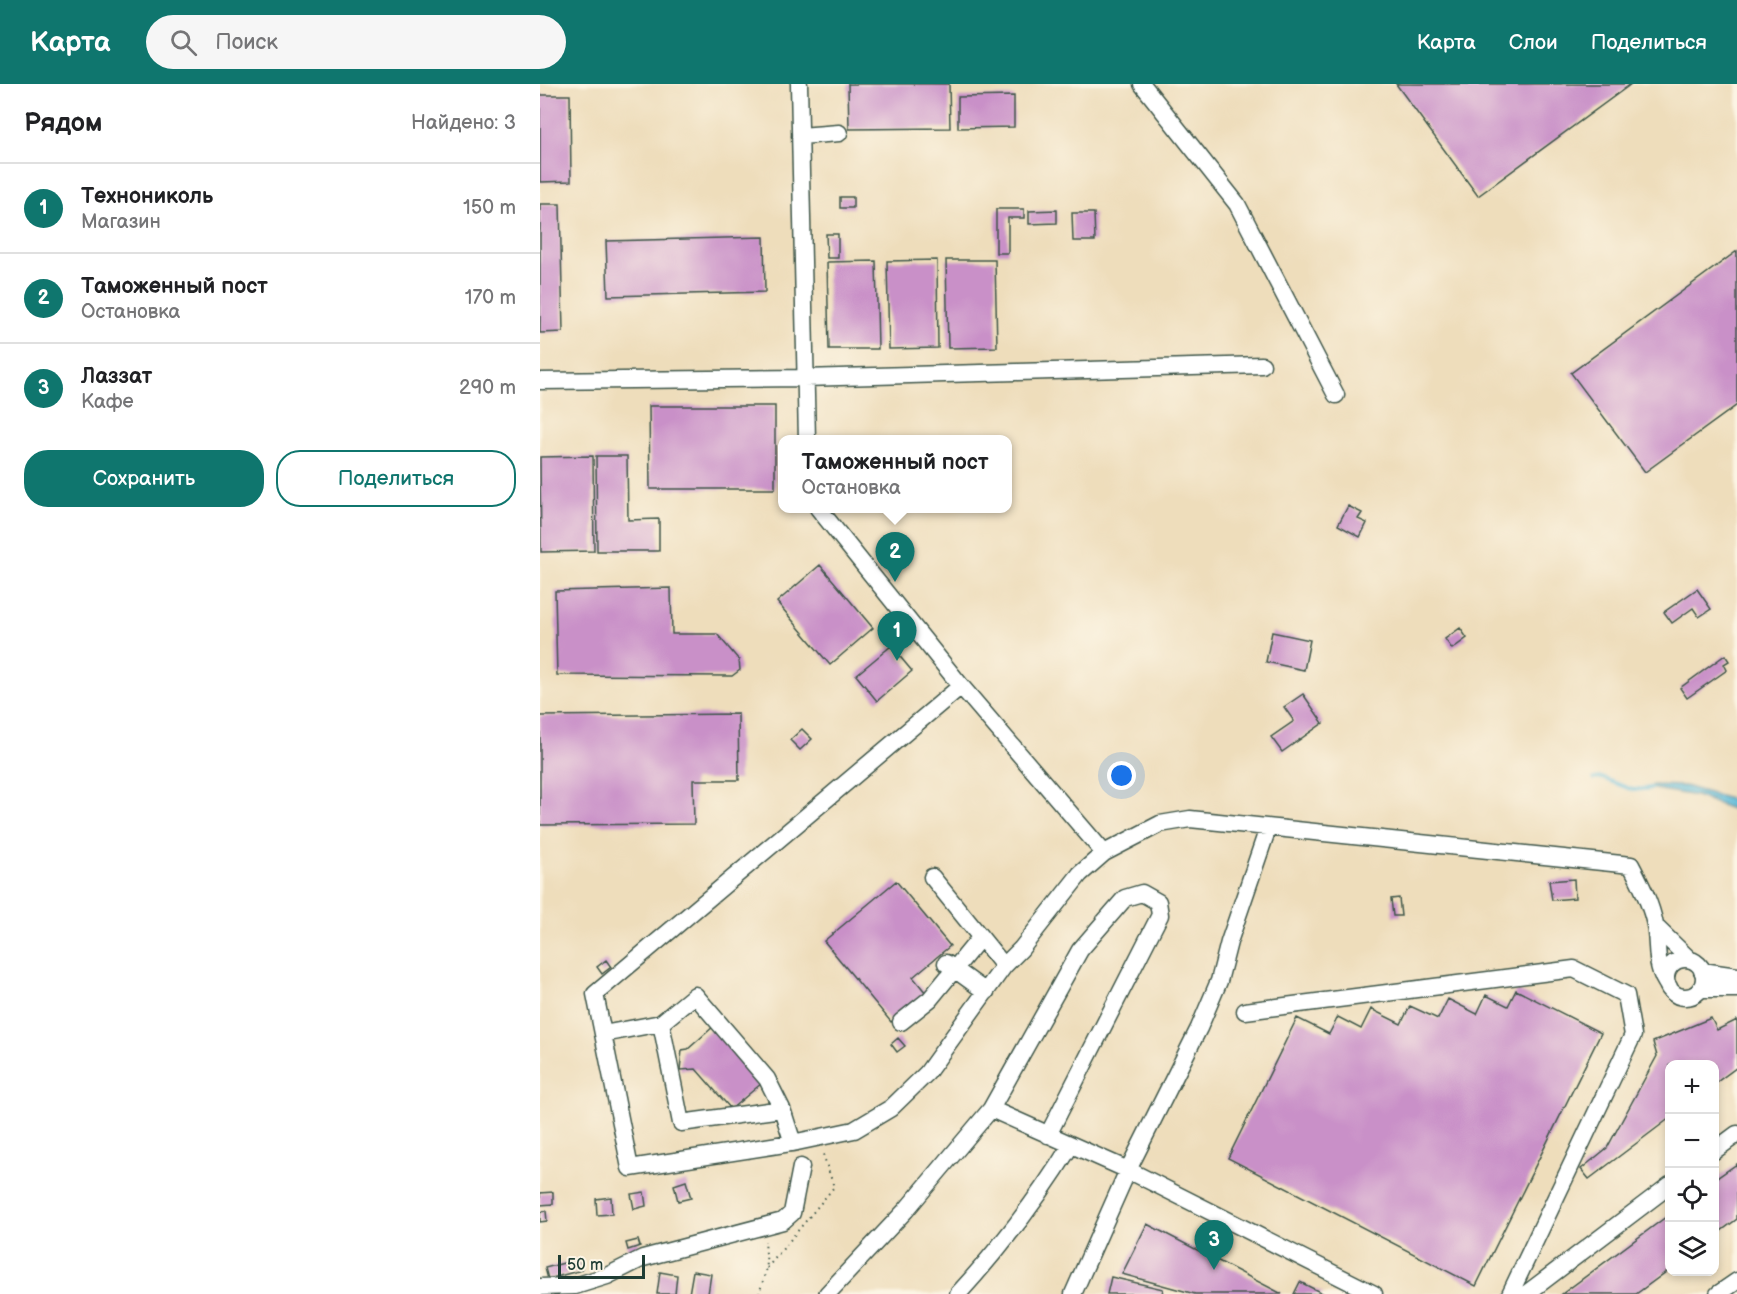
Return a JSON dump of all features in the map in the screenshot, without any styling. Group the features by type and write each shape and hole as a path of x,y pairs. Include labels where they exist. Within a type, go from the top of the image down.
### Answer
{"street":[{"path":"799,84 807,435"},
{"path":"1142,84 1237,204 1336,395"},
{"path":"800,135 839,133"},
{"path":"540,381 804,378 1262,364"},
{"path":"822,513 961,686 1104,853"},
{"path":"961,686 595,994 630,1168 795,1142 854,1130 891,1108 927,1073 1004,966 1021,949 1080,874 1104,853 1160,824 1190,819 1631,865 1646,893 1655,926 1657,964 1661,977 1674,993 1684,996 1691,995 1700,988 1704,978 1702,971 1655,926"},
{"path":"1073,1294 1128,1170 1199,1029 1219,981 1229,942 1268,828"},
{"path":"932,877 1004,966"},
{"path":"826,1294 906,1210 991,1109 1080,950 1125,898 1142,893 1158,902 1160,915 1048,1135"},
{"path":"901,1022 930,999 950,966 980,938"},
{"path":"1669,987 1666,977 1670,967 1678,960 1689,959"},
{"path":"950,966 986,992"},
{"path":"1245,1011 1574,969 1626,995 1633,1035 1510,1294"},
{"path":"1702,971 1737,976"},
{"path":"1700,988 1737,989"},
{"path":"603,1035 661,1023 695,995 767,1079 795,1142"},
{"path":"661,1023 681,1123 782,1109"},
{"path":"991,1109 1128,1170 1374,1294"},
{"path":"1719,1147 1737,1134"},
{"path":"958,1294 997,1252 1032,1206 1071,1145"},
{"path":"540,1287 575,1286 607,1276 643,1258 764,1228 783,1221 792,1213 801,1167"},
{"path":"1526,1294 1665,1189"},
{"path":"1718,1294 1737,1281"}],"path":[{"path":"766,1268 834,1187 817,1138"},
{"path":"759,1294 766,1268 764,1228"}],"water":[{"path":"1653,785 1685,786 1737,801 1737,811 1696,796 1649,788"}],"building":[{"path":"848,84 949,84 950,128 849,129"},
{"path":"1396,84 1631,84 1478,196"},
{"path":"540,95 570,95 571,181 540,182"},
{"path":"1014,96 1014,127 958,128 958,97"},
{"path":"840,197 853,197 853,208 840,208"},
{"path":"540,204 560,204 563,332 540,333"},
{"path":"996,209 1024,209 1024,218 1008,218 1008,253 996,253"},
{"path":"1057,210 1057,223 1029,224 1029,211"},
{"path":"1072,213 1094,213 1095,241 1073,241"},
{"path":"826,234 838,234 838,258 827,258"},
{"path":"764,237 765,292 608,296 606,241"},
{"path":"1737,251 1737,405 1645,472 1571,373"},
{"path":"937,260 938,348 889,349 887,261"},
{"path":"946,260 995,260 997,347 948,348"},
{"path":"876,261 878,349 829,349 827,262"},
{"path":"649,406 775,406 775,489 650,489"},
{"path":"593,456 594,551 541,552 540,457"},
{"path":"596,456 627,456 628,520 659,519 659,551 597,551"},
{"path":"1348,506 1362,513 1358,519 1367,523 1360,537 1338,525"},
{"path":"820,565 873,628 830,665 777,602"},
{"path":"671,588 672,634 717,634 739,660 740,670 732,676 557,675 555,591"},
{"path":"1697,589 1711,609 1699,617 1693,608 1672,623 1664,612"},
{"path":"1460,628 1467,638 1452,649 1445,639"},
{"path":"1272,632 1310,640 1304,670 1266,662"},
{"path":"891,646 912,671 877,701 856,675"},
{"path":"1725,655 1729,661 1724,664 1727,670 1687,698 1680,688"},
{"path":"1303,694 1323,723 1282,752 1271,737 1294,721 1284,707"},
{"path":"738,714 739,780 693,780 694,824 540,825 540,716"},
{"path":"802,729 812,739 800,750 790,740"},
{"path":"1574,879 1575,898 1552,900 1549,881"},
{"path":"896,881 950,946 913,977 926,993 891,1022 824,941"},
{"path":"1399,898 1401,916 1393,916 1391,899"},
{"path":"606,960 611,967 602,974 597,967"},
{"path":"1516,990 1601,1033 1476,1286 1228,1158 1297,1018 1329,1034 1338,1017 1361,1029 1371,1009 1401,1024 1410,1006 1438,1019 1448,999 1477,1014 1486,995 1508,1006"},
{"path":"1711,1018 1717,1030 1737,1020 1737,1067 1719,1080 1719,1060 1665,1060 1665,1122 1589,1179 1581,1169 1607,1148 1657,1056 1653,1042"},
{"path":"714,1026 762,1083 731,1109 696,1069 680,1070 682,1050 688,1049"},
{"path":"898,1038 905,1046 897,1052 891,1044"},
{"path":"1737,1164 1737,1219 1719,1232 1719,1222 1719,1177"},
{"path":"686,1181 691,1198 678,1201 674,1185"},
{"path":"553,1192 553,1204 540,1205 540,1193"},
{"path":"644,1192 646,1206 634,1209 631,1194"},
{"path":"611,1197 612,1214 597,1215 596,1199"},
{"path":"546,1211 547,1221 540,1222 540,1212"},
{"path":"1665,1218 1665,1273 1636,1294 1562,1294"},
{"path":"1147,1224 1282,1294 1195,1294 1122,1274"},
{"path":"638,1240 640,1246 628,1250 626,1243"},
{"path":"579,1259 582,1270 548,1279 545,1268"},
{"path":"693,1271 711,1274 708,1294 689,1294"},
{"path":"660,1272 677,1275 675,1294 657,1294"},
{"path":"1111,1277 1163,1289 1162,1294 1107,1294"},
{"path":"1300,1282 1324,1294 1294,1294"}],"waterway":[{"path":"1594,779 1602,778 1633,790 1652,788"}],"place":[{"name":"Таможенный пост","path":"895,582"},
{"name":"Технониколь","path":"897,661"},
{"name":"Лаззат","path":"1214,1270"}]}
